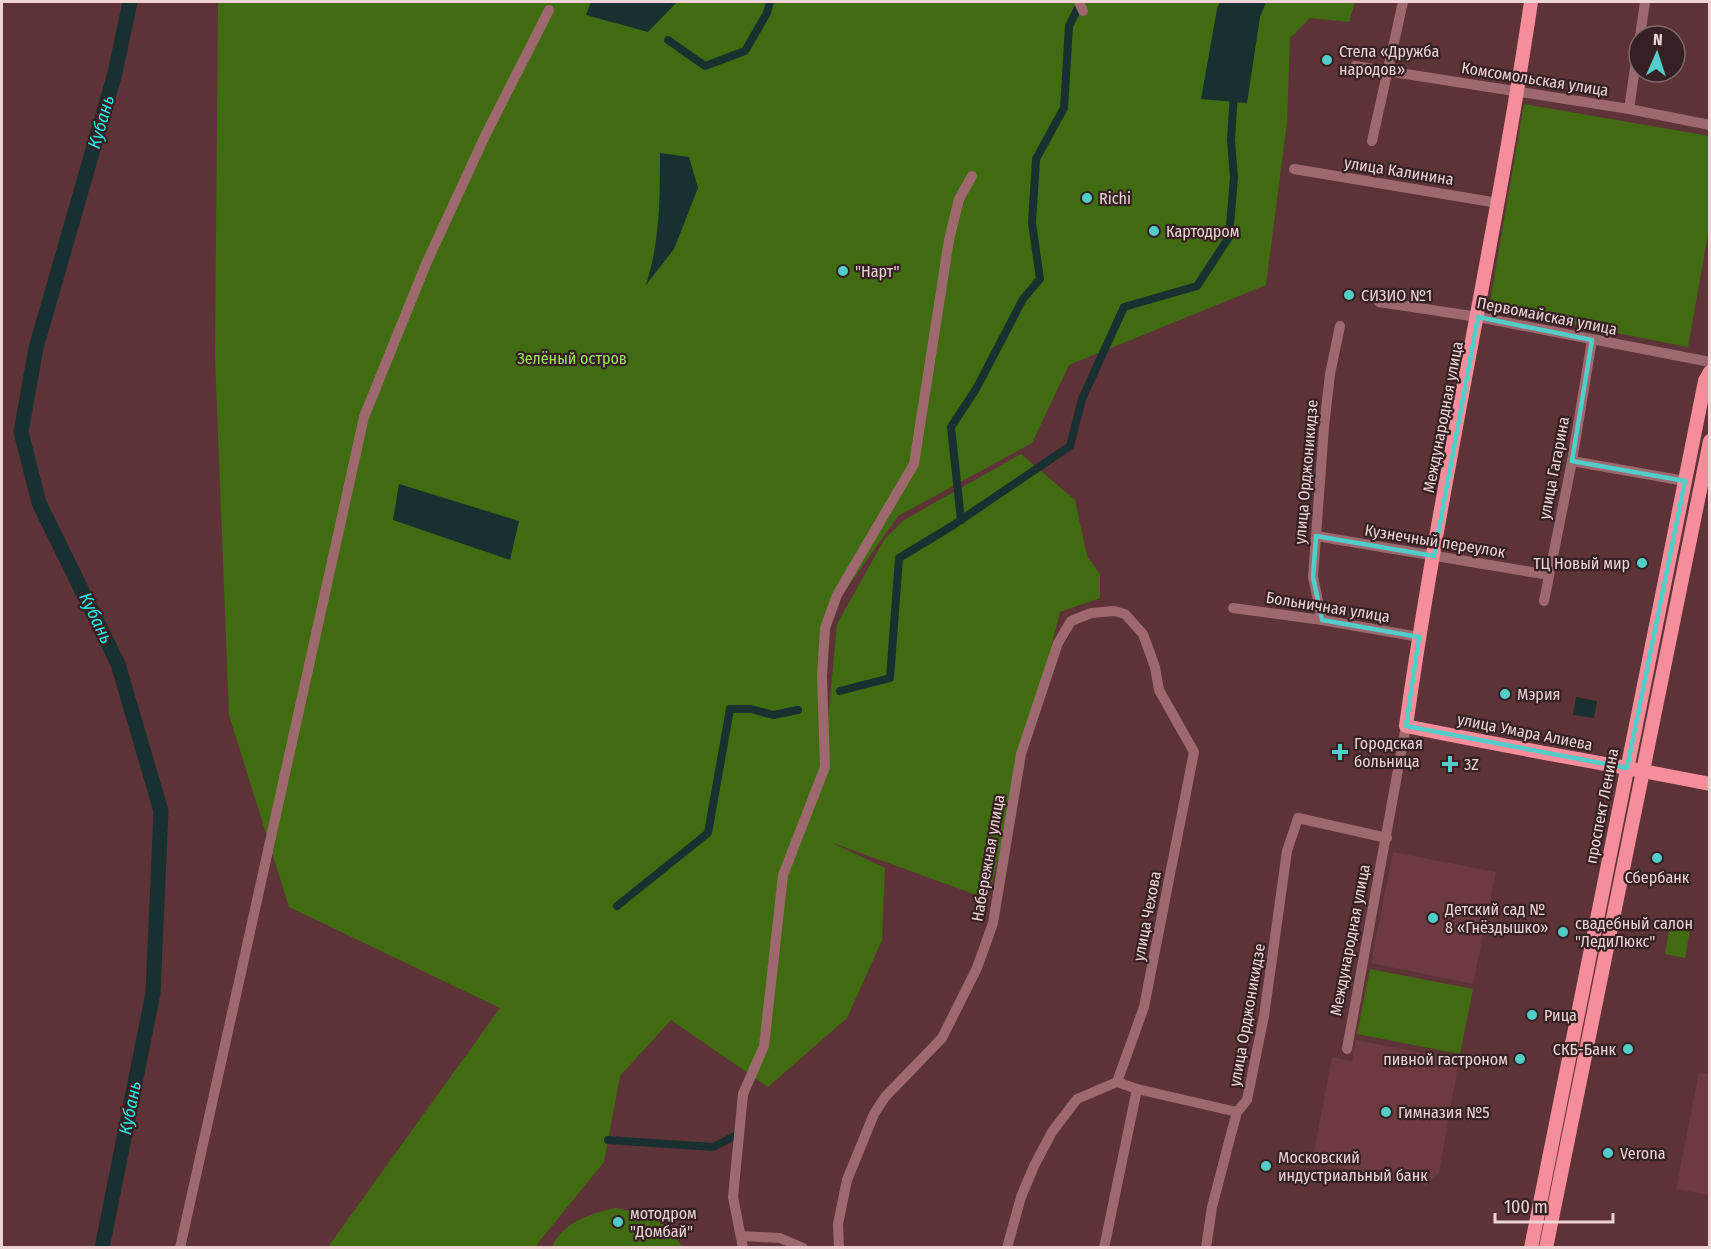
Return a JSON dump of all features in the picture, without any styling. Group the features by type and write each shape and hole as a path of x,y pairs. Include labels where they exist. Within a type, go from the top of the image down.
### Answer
{"main road":[{"name":"Международная улица","path":"1406,726 1419,637 1518,92 1531,2"},
{"name":"проспект Ленина","path":"1532,1248 1705,381 1710,372"},
{"name":"проспект Ленина","path":"1546,1248 1705,483 1710,441"},
{"name":"улица Умара Алиева","path":"1406,726 1516,749 1710,784"}],"street":[{"path":"1372,141 1403,2"},
{"path":"1642,24 1645,2"},
{"path":"180,1248 364,417 431,254 485,136 549,10"},
{"name":"Комсомольская улица","path":"1355,66 1710,125"},
{"path":"1629,110 1633,84"},
{"name":"улица Калинина","path":"1294,169 1498,203"},
{"path":"803,1248 780,1238 742,1242 733,1197 743,1094 764,1046 783,876 825,767 822,676 825,628 837,595 914,464 949,240 959,199 972,176"},
{"name":"Первомайская улица","path":"1379,302 1478,317 1710,362"},
{"name":"улица Орджоникидзе","path":"1322,620 1313,577 1324,427 1330,374 1340,326"},
{"name":"улица Гагарина","path":"1544,602 1572,461 1592,340"},
{"path":"1572,461 1685,481"},
{"name":"Кузнечный переулок","path":"1317,536 1549,575"},
{"name":"Больничная улица","path":"1233,608 1322,620 1419,637"},
{"name":"улица Чехова","path":"1071,621 1091,613 1114,611 1125,614 1143,634 1155,667 1159,690 1194,752 1144,1007 1117,1082"},
{"name":"Набережная улица","path":"839,1248 838,1224 846,1180 874,1114 885,1097 942,1038 977,968 993,923 1021,754 1058,643 1071,621"},
{"name":"Международная улица","path":"1347,1049 1406,726"},
{"name":"улица Орджоникидзе","path":"1206,1248 1212,1207 1237,1112 1247,1100 1259,1042 1287,851 1298,818 1387,838"},
{"path":"1007,1248 1021,1197 1034,1166 1052,1132 1077,1099 1117,1082 1137,1089 1237,1112"},
{"path":"1104,1248 1137,1089"}],"highlighted area":[{"path":"1478,317 1592,340 1572,461 1685,481 1627,768 1406,726 1419,637 1322,620 1313,577 1316,536 1434,556"}],"shaded area":[{"name":"Детский сад № 8 «Гнёздышко»","path":"1393,852 1496,872 1473,984 1371,963"},
{"name":"Гимназия №5","path":"1356,1040 1459,1060 1439,1173 1426,1185 1312,1162 1332,1057 1352,1061"},
{"path":"1699,1072 1709,1074 1709,1195 1676,1189"}],"green space":[{"name":"Зелёный остров","path":"218,2 1355,2 1349,22 1310,18 1290,38 1287,122 1266,285 1069,365 1032,443 898,516 821,625 825,753 837,624 884,540 904,520 1021,454 1075,500 1087,556 1100,574 1100,598 1060,612 988,899 830,842 885,868 882,940 847,1018 768,1087 671,1020 620,1076 604,1162 536,1247 328,1247 500,1008 289,907 229,715 215,357"},
{"path":"1524,104 1709,136 1709,228 1688,347 1489,308"},
{"path":"1671,920 1691,924 1685,958 1665,954"},
{"path":"1370,969 1473,989 1460,1054 1357,1034"},
{"name":"мотодром \"Домбай\"","path":"615,1208 654,1218 668,1229 682,1247 552,1247 563,1231 578,1220"}],"water":[{"path":"591,2 677,2 648,32 586,15"},
{"path":"1220,2 1266,2 1260,17 1247,103 1201,99"},
{"path":"660,153 689,157 698,188 674,249 646,285 657,236"},
{"path":"399,484 519,521 510,560 393,520"},
{"path":"1576,697 1597,701 1594,718 1573,715"}],"waterway":[{"name":"Кубань","path":"102,1248 153,993 161,811 118,664 39,503 21,432 36,348 115,73 130,2"},
{"path":"668,40 705,66 745,51 767,13 770,2"},
{"path":"961,520 951,427 976,389 1023,299 1040,279 1032,223 1036,159 1064,108 1069,26 1081,2"},
{"path":"840,691 890,678 899,558 952,526 1070,446 1082,399 1124,307 1197,286 1229,237 1234,178 1231,140 1234,92"},
{"path":"617,906 708,833 730,709 751,709 773,715 798,710"},
{"path":"608,1140 713,1147 735,1136"}],"place":[{"name":"Стела «Дружба народов»","path":"1327,60"},
{"name":"Richi","path":"1087,198"},
{"name":"Картодром","path":"1154,231"},
{"name":"\"Нарт\"","path":"843,271"},
{"name":"СИЗИО №1","path":"1349,295"},
{"name":"ТЦ Новый мир","path":"1642,563"},
{"name":"Мэрия","path":"1505,694"},
{"name":"Городская больница","path":"1340,752"},
{"name":"3Z","path":"1450,764"},
{"name":"Сбербанк","path":"1657,858"},
{"name":"Детский сад № 8 «Гнёздышко»","path":"1433,918"},
{"name":"свадебный салон \"ЛедиЛюкс\"","path":"1563,932"},
{"name":"Рица","path":"1532,1015"},
{"name":"СКБ-Банк","path":"1628,1049"},
{"name":"пивной гастроном","path":"1520,1059"},
{"name":"Гимназия №5","path":"1386,1112"},
{"name":"Verona","path":"1608,1153"},
{"name":"Московский индустриальный банк","path":"1266,1166"},
{"name":"мотодром \"Домбай\"","path":"618,1222"}]}
